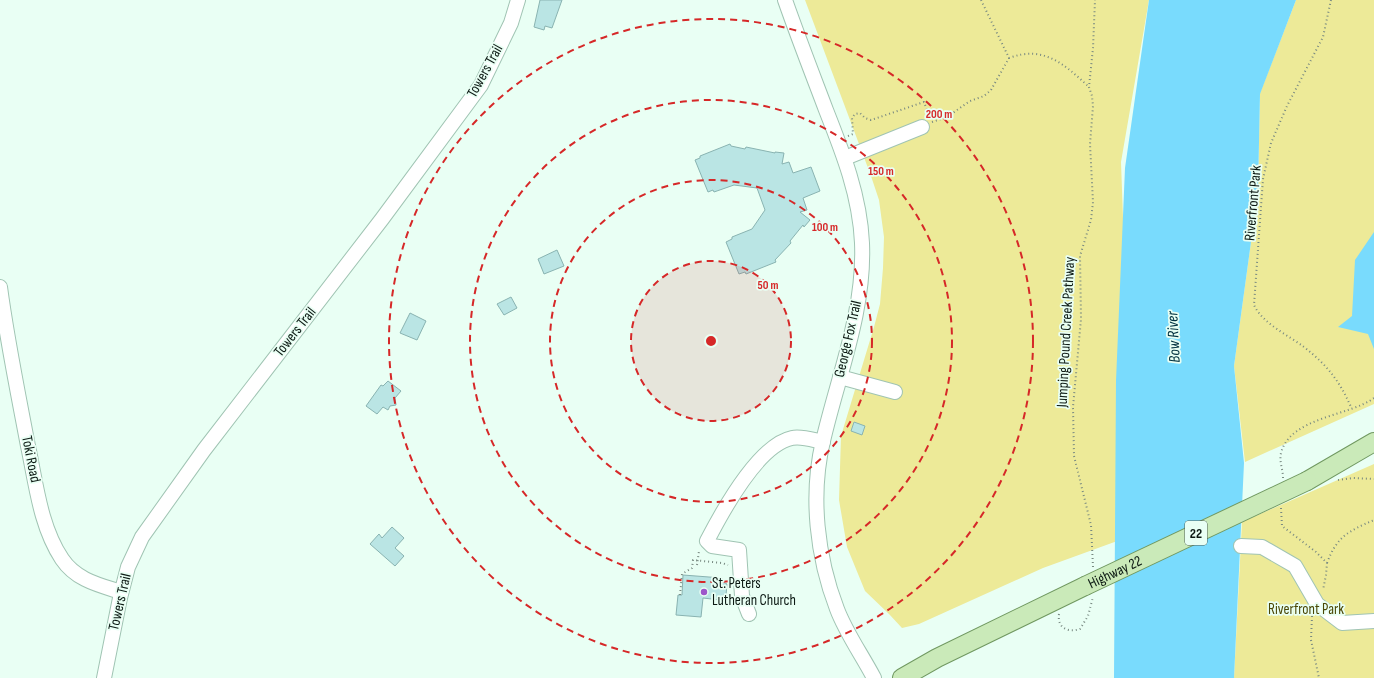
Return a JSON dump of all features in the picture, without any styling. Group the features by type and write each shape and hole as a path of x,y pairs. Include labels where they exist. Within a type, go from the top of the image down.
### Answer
{"main road":[{"name":"Highway 22","path":"1332,475 1345,458 1374,442"},
{"name":"Highway 22","path":"902,678 937,658 1307,481 1332,475 1346,467 1374,455"}],"street":[{"name":"Towers Trail","path":"104,678 121,592 128,567 142,537 204,450 382,220 481,85 511,23 518,0"},
{"name":"George Fox Trail","path":"785,0 845,158 857,204 862,243 860,287 840,377 823,442 816,495 818,536 826,573 838,610 874,678"},
{"path":"845,158 927,125"},
{"name":"Toki Road","path":"0,287 10,354 40,505 49,535 62,560 82,579 121,592"},
{"path":"840,377 895,392"},
{"path":"749,614 742,596 739,550 712,546 707,541 747,474 771,450 792,438 823,442"},
{"path":"1241,546 1262,547 1295,566 1317,604 1342,623 1374,621"}],"path":[{"path":"981,0 1009,58"},
{"name":"Jumping Pound Creek Pathway","path":"1093,555 1091,525 1074,456 1072,407 1081,319 1080,256 1091,220 1093,202 1090,144 1093,106 1089,87 1093,48 1095,0"},
{"name":"Riverfront Park","path":"1331,0 1323,37 1287,106 1271,143 1262,189 1254,305 1270,323 1305,348 1338,380 1350,407"},
{"path":"838,141 853,134 852,118 855,114 860,113 865,118 870,120 924,102 927,125 947,117 970,101 988,93 1009,58 1028,53 1047,55 1062,64 1089,87"},
{"path":"1282,483 1281,453 1288,439 1294,432 1374,398"},
{"path":"1332,475 1374,479"},
{"path":"1281,504 1280,518 1282,526 1316,552 1327,563"},
{"path":"1319,678 1311,640 1312,619 1326,575 1327,563 1335,546 1342,537 1350,530 1374,520"},
{"path":"680,595 682,574 692,568 693,560 722,562 733,570"},
{"path":"1060,612 1060,624 1070,631 1080,629 1088,616"}],"green space":[{"path":"805,0 1149,0 1121,162 1127,330 1120,540 1043,568 919,624 902,628 865,591 847,547 839,500 841,436 880,304 884,237 879,200 871,176"},
{"path":"1296,0 1374,0 1374,404 1245,462 1234,366 1258,191 1260,93"},
{"name":"Riverfront Park","path":"1374,464 1374,678 1234,678 1242,522"}],"water":[{"name":"Bow River","path":"1149,0 1296,0 1260,94 1258,191 1234,366 1244,463 1234,678 1114,678 1116,381 1125,168"},
{"path":"1374,232 1374,349 1368,334 1338,327 1352,316 1355,260"}],"building":[{"path":"540,0 562,0 552,28 545,26 544,30 534,27"},
{"path":"730,144 731,146 745,149 746,147 775,153 784,153 782,164 789,162 793,173 811,167 820,191 803,198 807,210 800,212 810,220 804,227 803,225 790,241 791,243 775,260 776,262 746,274 745,272 739,274 726,242 732,239 732,237 752,229 765,210 757,188 734,185 714,192 713,190 708,192 695,160 700,158 700,156"},
{"path":"557,250 564,266 544,274 538,259"},
{"path":"511,297 517,308 504,315 497,304"},
{"path":"410,313 426,321 417,340 400,333"},
{"path":"388,381 401,391 395,398 396,405 390,406 388,410 383,407 377,414 366,406 381,385 383,386"},
{"path":"854,422 865,426 862,435 851,431"},
{"path":"392,527 404,538 395,548 404,556 395,566 370,544 379,534 382,538"},
{"name":"St. Peters Lutheran Church","path":"683,575 722,578 721,581 727,584 726,595 723,595 723,598 720,597 720,600 703,598 701,617 676,615 678,595 682,595"}],"place":[{"name":"St. Peters Lutheran Church","path":"704,592"}]}
